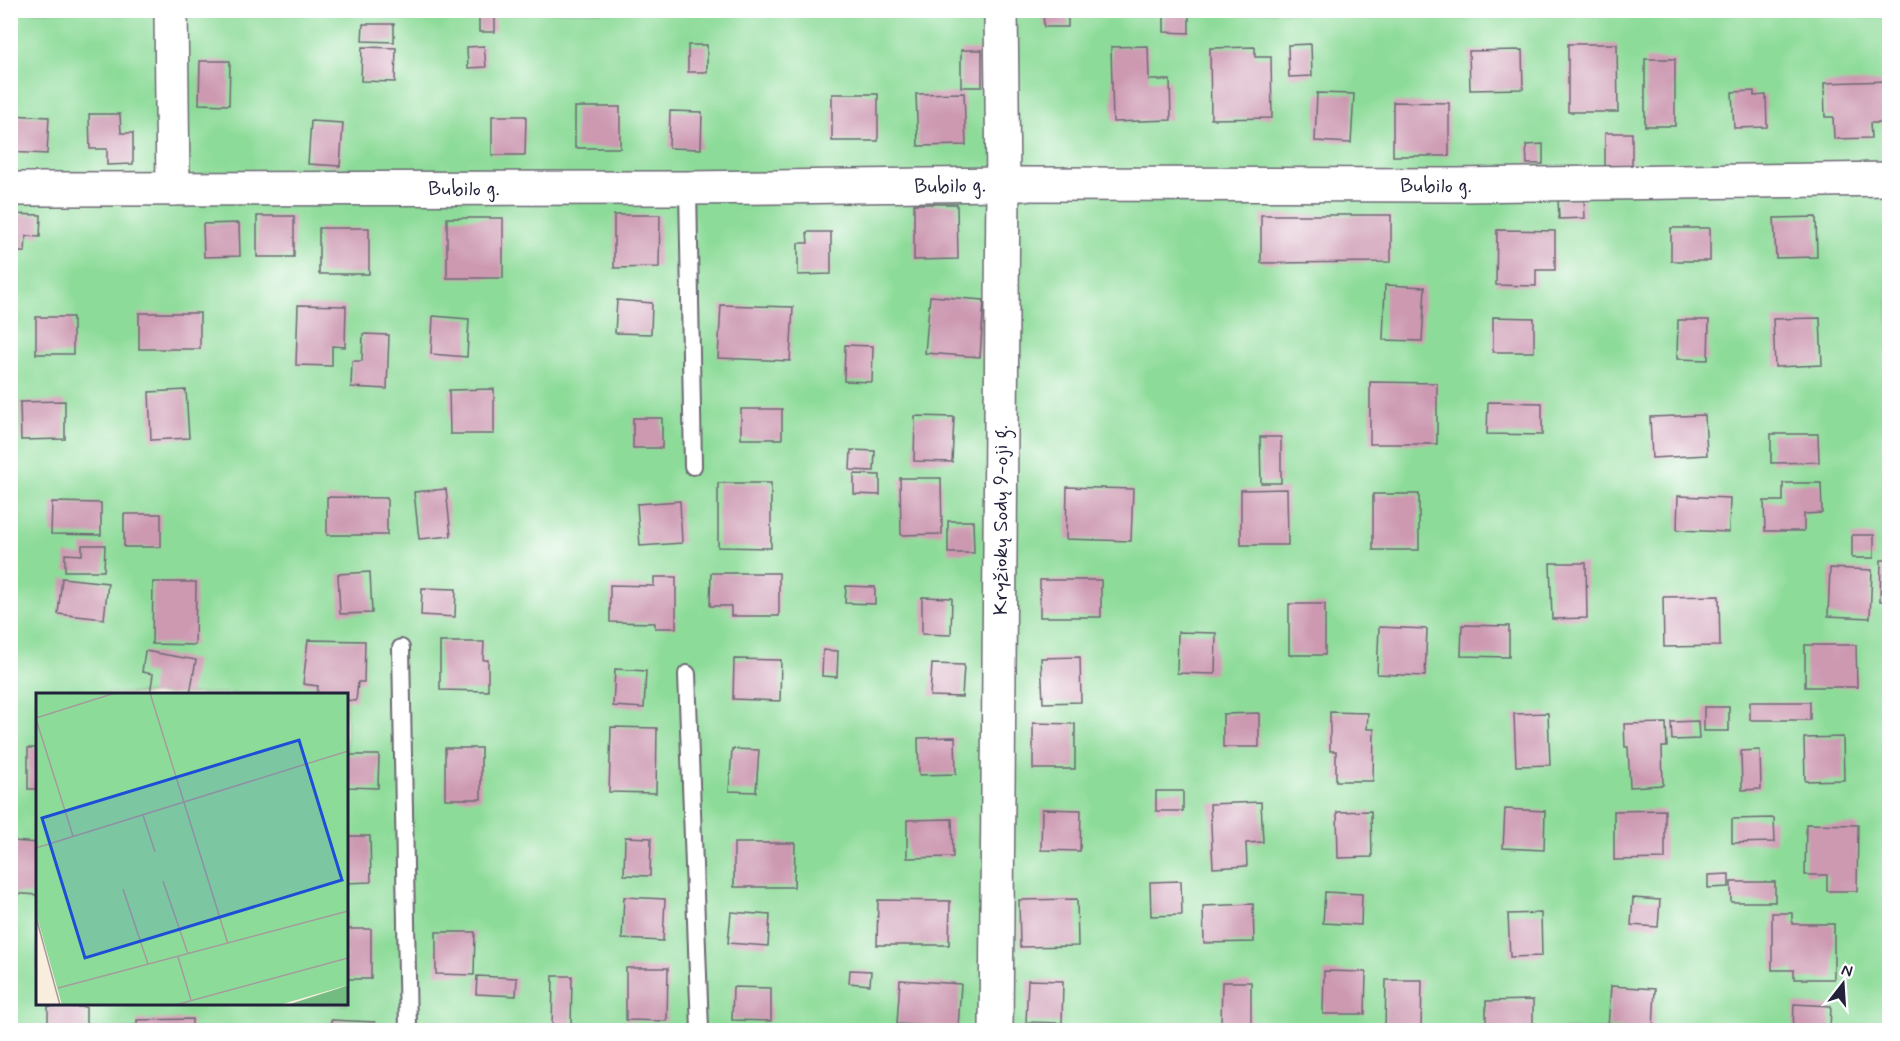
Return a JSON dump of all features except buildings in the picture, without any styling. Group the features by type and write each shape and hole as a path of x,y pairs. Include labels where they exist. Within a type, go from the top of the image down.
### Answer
{"street":[{"path":"171,10 173,189"},
{"name":"Kryžiokų Sodų 9-oji g.","path":"996,1030 1003,184 1001,10"},
{"name":"Bubilo g.","path":"10,189 688,188 1003,184 1454,185 1890,179"}],"lane":[{"path":"688,188 693,466"},
{"path":"401,648 408,1030"},
{"path":"687,674 700,1030"}],"green space":[{"path":"10,11 1889,11 1889,1030 11,1030"}]}
